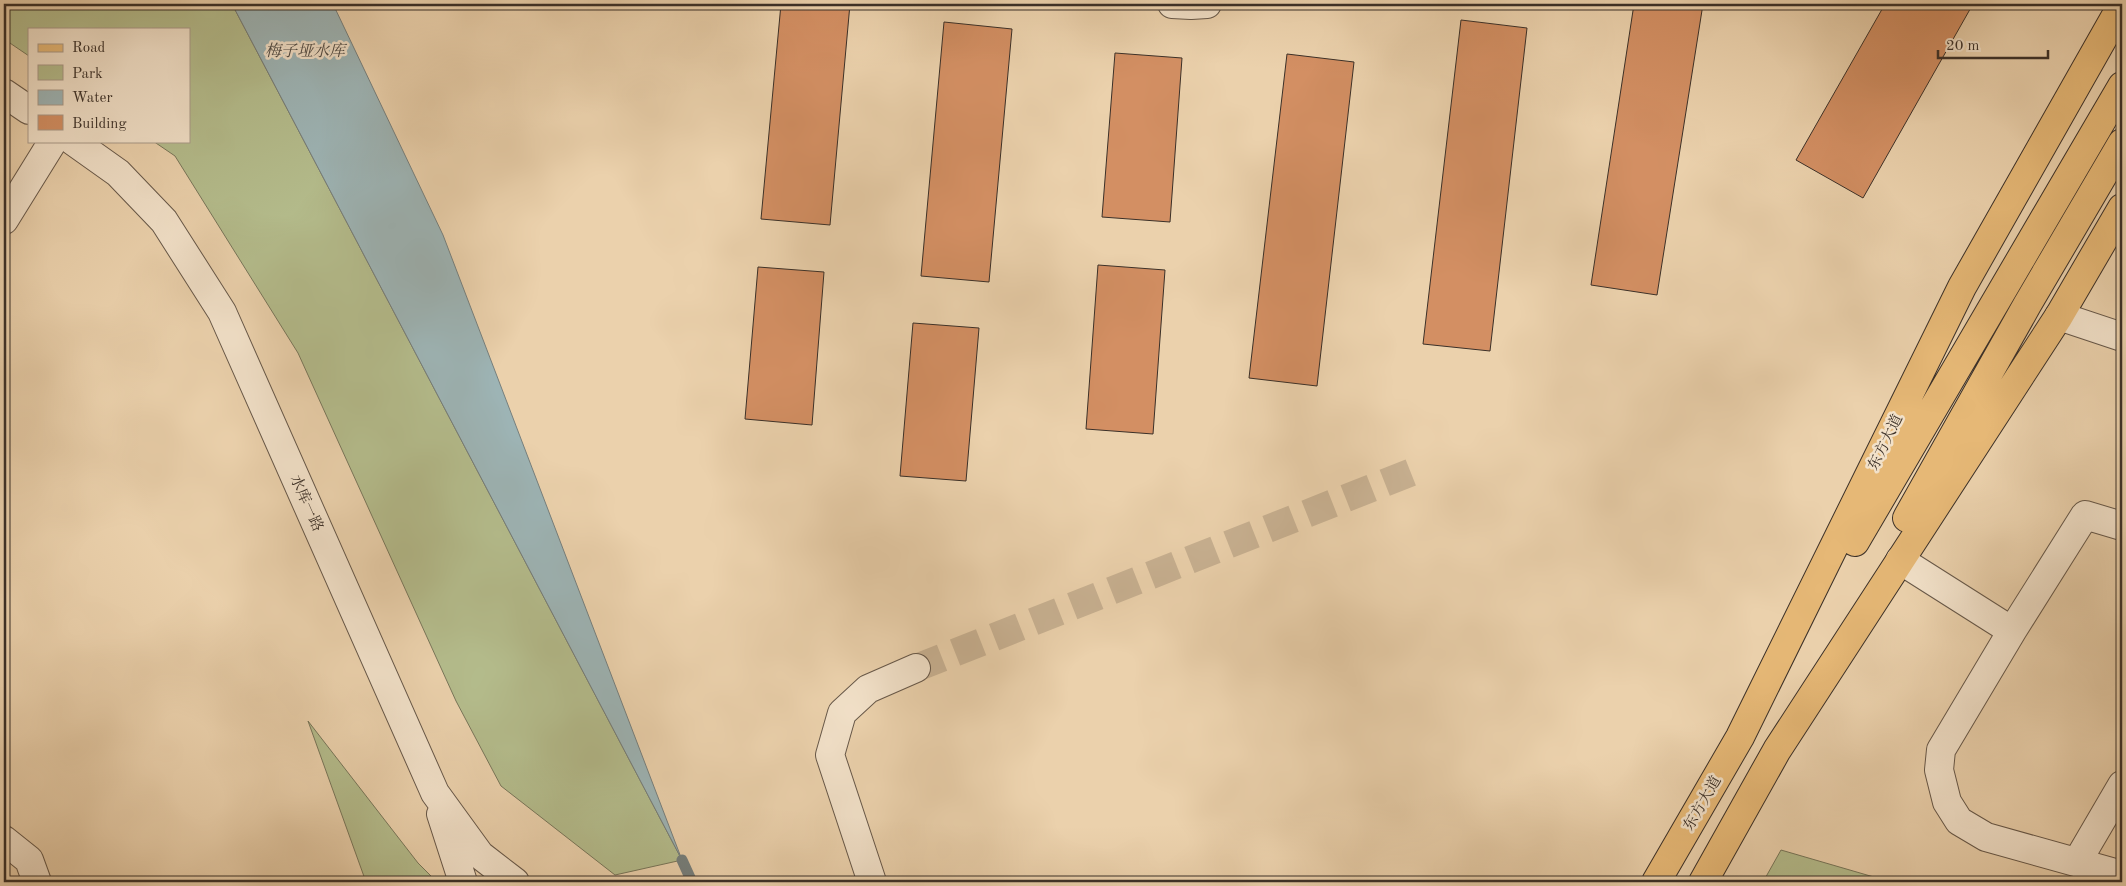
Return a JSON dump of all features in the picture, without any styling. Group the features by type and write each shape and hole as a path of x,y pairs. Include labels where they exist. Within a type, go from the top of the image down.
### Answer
{"main road":[{"name":"东方大道","path":"1656,882 1740,737 1962,287 2122,5"},
{"path":"1740,737 2122,86"},
{"path":"1703,882 2027,306 2122,143"},
{"path":"1777,750 2059,316 2122,208"}],"street":[{"path":"1172,4 1207,4"},
{"path":"4,92 28,109"},
{"path":"4,220 52,142"},
{"name":"水库一路","path":"74,142 118,173 164,221 222,312 435,793 480,855 515,882"},
{"path":"2059,316 2122,337"},
{"path":"2122,526 2085,515 2012,631 1941,750 1939,770 1947,802 1959,821 1986,836 2122,875"},
{"path":"1900,560 2012,631"},
{"path":"872,882 830,755 842,713 868,689 916,668"},
{"path":"2077,862 2122,785"},
{"path":"435,793 463,882"},
{"path":"4,840 29,860 37,882"}],"green space":[{"path":"4,4 232,4 682,860 615,875 501,786 456,701 298,353 175,156 154,142 190,142 190,28 28,28 28,55 4,39"},
{"path":"308,721 418,863 437,882 366,882"},
{"path":"1781,850 1891,882 1763,882"}],"water":[{"name":"梅子垭水库","path":"232,4 333,4 443,235 682,860"}],"building":[{"path":"781,4 850,4 830,225 761,219"},
{"path":"1634,4 1703,4 1657,295 1591,285"},
{"path":"1885,4 1973,4 1863,198 1796,160"},
{"path":"1461,20 1527,28 1490,351 1423,344"},
{"path":"944,22 1012,29 989,282 921,276"},
{"path":"1115,53 1182,58 1170,222 1102,217"},
{"path":"1287,54 1354,62 1317,386 1249,378"},
{"path":"1098,265 1165,270 1153,434 1086,429"},
{"path":"758,267 824,272 812,425 745,419"},
{"path":"913,323 979,328 966,481 900,476"}],"waterway":[{"path":"682,860 692,882"}],"tunnel":[{"path":"916,668 1412,472"}]}
